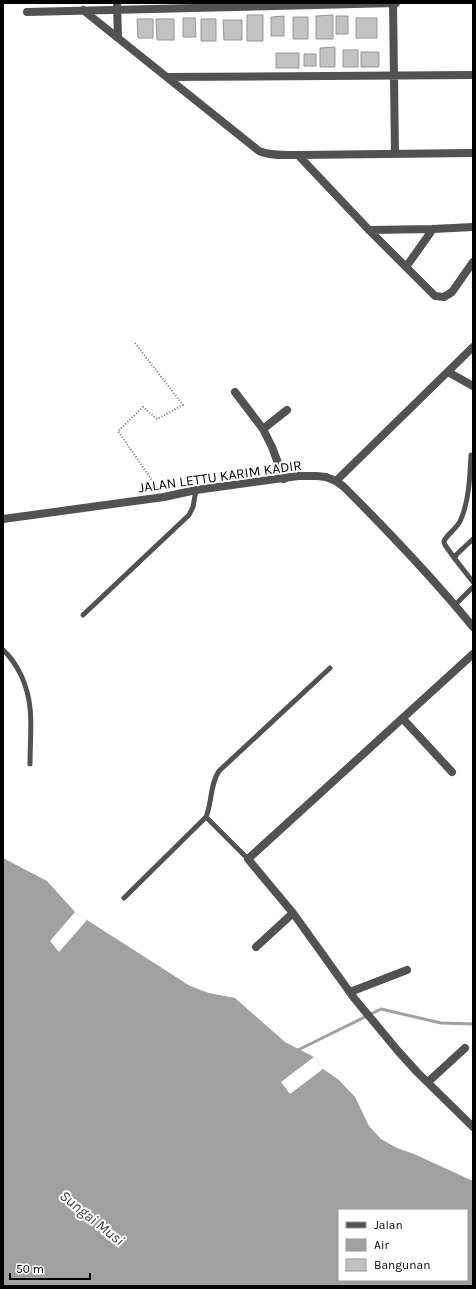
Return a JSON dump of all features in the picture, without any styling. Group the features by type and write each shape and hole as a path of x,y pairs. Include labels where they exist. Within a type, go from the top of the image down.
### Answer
{"street":[{"path":"393,3 394,154"},
{"path":"27,12 83,10 117,6 396,3"},
{"path":"117,6 118,38"},
{"path":"83,10 259,151 273,155 473,153"},
{"path":"167,77 473,75"},
{"path":"298,155 369,230 435,296 444,297 452,292 473,262"},
{"path":"369,230 433,230 473,227"},
{"path":"406,267 433,230"},
{"path":"336,481 473,347"},
{"path":"448,372 473,386"},
{"path":"235,392 263,429 284,478"},
{"path":"263,429 288,410"},
{"name":"JALAN LETTU KARIM KADIR","path":"3,519 164,497 196,490 284,478 317,476 336,481 344,487 390,532 473,627"},
{"path":"473,654 248,859 293,914 380,1030 428,1082 473,1126"},
{"path":"403,719 452,772"},
{"path":"256,947 293,914"},
{"path":"350,992 407,970"},
{"path":"428,1082 465,1048"}],"lane":[{"path":"471,455 462,518 459,524 444,541 445,545 473,582"},
{"path":"83,615 189,515 193,507 196,490"},
{"path":"455,559 456,555 473,539"},
{"path":"455,605 473,587"},
{"path":"3,650 13,660 26,687 29,697 31,708 30,764"},
{"path":"124,898 206,817 210,807 215,778 219,772 330,668"},
{"path":"206,817 248,859"}],"path":[{"path":"135,344 182,405 157,419 143,407 118,431 164,497"}],"water":[{"name":"Sungai Musi","path":"3,858 47,881 75,912 190,986 209,993 235,998 285,1042 314,1057 323,1069 339,1080 355,1097 369,1126 381,1139 397,1148 414,1154 473,1181 473,1286 3,1286"}],"pier":[{"path":"75,912 87,920 59,952 50,941"},
{"path":"314,1057 323,1069 290,1094 281,1082"}],"building":[{"path":"247,15 263,15 263,41 247,41"},
{"path":"333,15 333,39 316,39 316,16"},
{"path":"284,16 284,36 271,36 271,17"},
{"path":"336,16 348,16 348,34 336,34"},
{"path":"293,17 308,17 308,39 293,39"},
{"path":"183,18 195,18 196,37 183,37"},
{"path":"356,18 377,18 377,38 356,38"},
{"path":"137,19 153,19 153,38 138,38"},
{"path":"156,19 174,19 174,40 157,40"},
{"path":"201,19 216,19 216,41 201,41"},
{"path":"223,20 242,20 242,40 224,40"},
{"path":"335,47 335,67 320,67 320,48"},
{"path":"343,50 358,50 358,67 343,67"},
{"path":"361,52 379,52 379,67 361,67"},
{"path":"276,53 299,53 299,68 276,68"},
{"path":"304,54 316,54 316,66 304,66"}],"waterway":[{"path":"296,1051 381,1009 441,1023 473,1024"}]}
